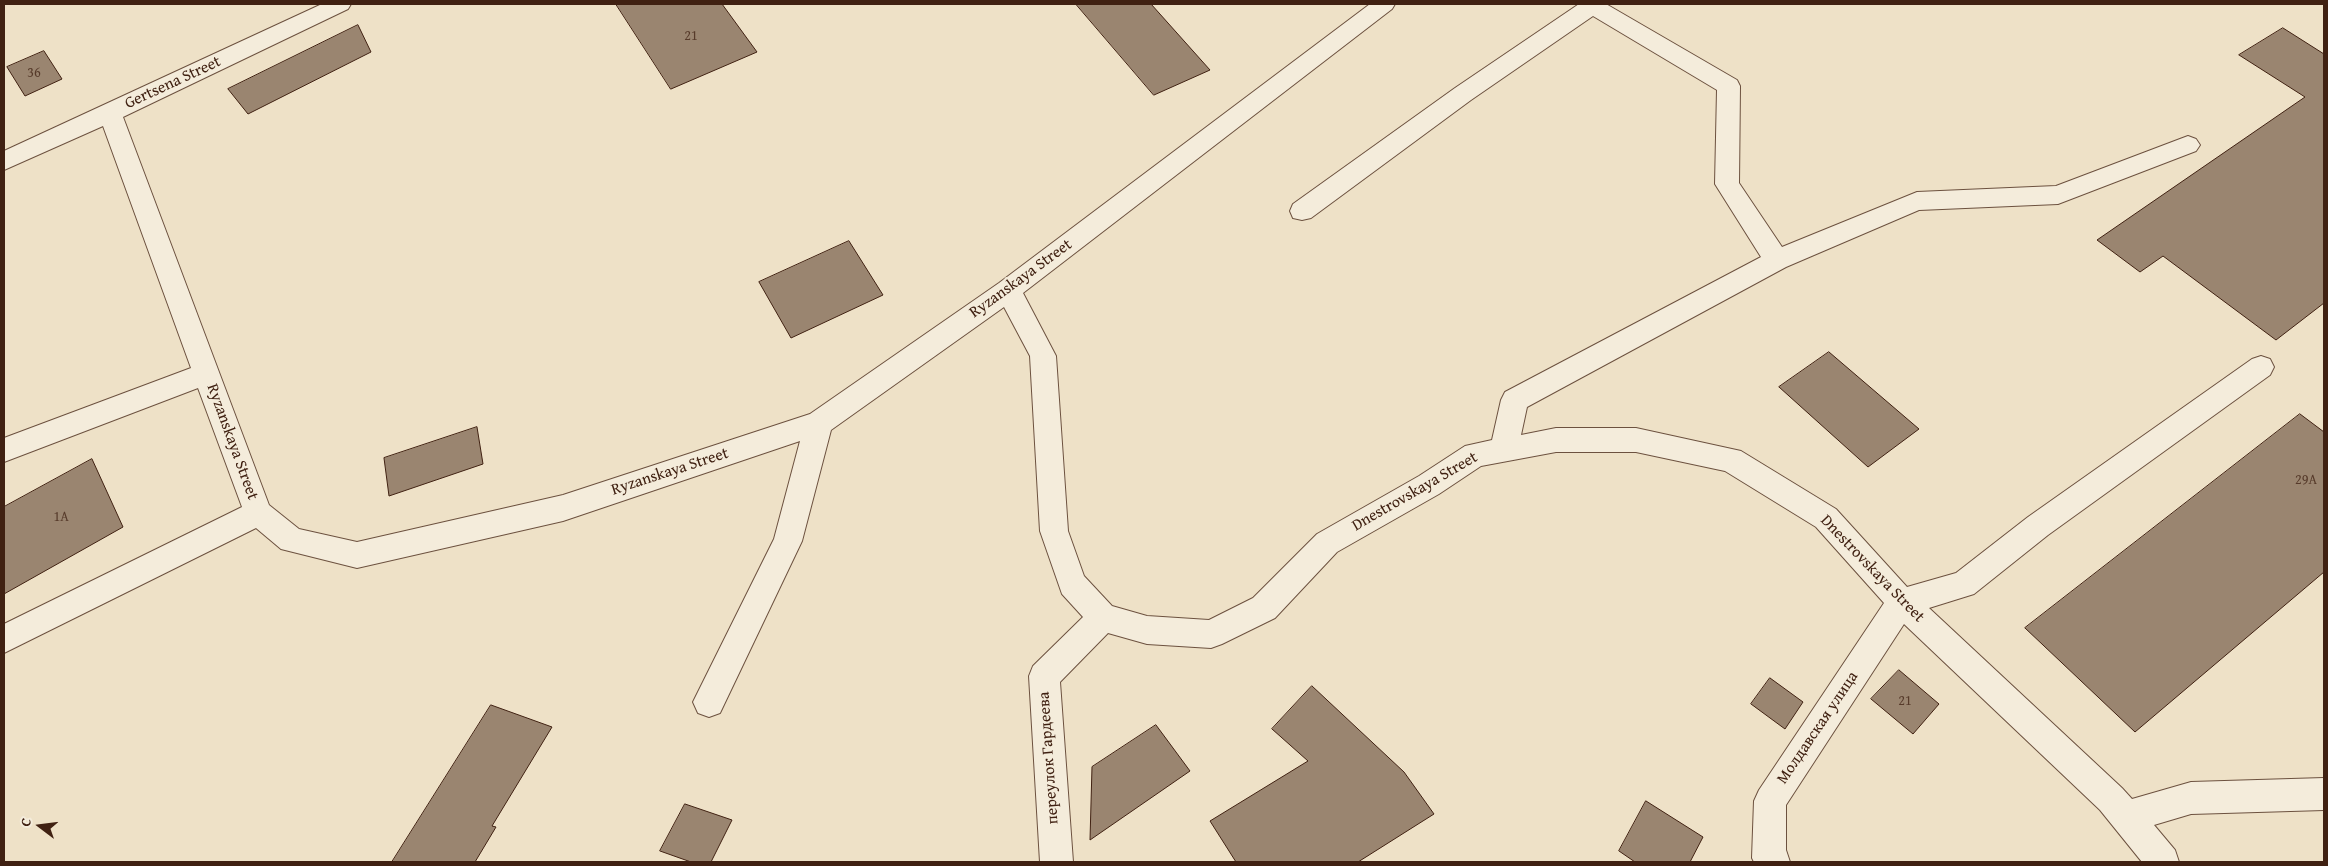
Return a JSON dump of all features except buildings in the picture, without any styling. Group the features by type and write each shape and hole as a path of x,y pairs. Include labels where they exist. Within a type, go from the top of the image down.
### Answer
{"street":[{"name":"Gertsena Street","path":"4,161 340,4"},
{"name":"Ryzanskaya Street","path":"110,113 258,513 291,540 357,555 563,508 819,422 1008,290 1384,4"},
{"path":"1302,210 1593,4 1729,86 1727,184 1777,260"},
{"path":"1504,450 1515,400 1777,260 1917,201 2058,194 2188,145"},
{"path":"1008,290 1043,356 1054,531 1072,584 1102,618"},
{"path":"1902,602 1964,584 2038,526 2261,368"},
{"path":"4,450 207,373"},
{"path":"708,702 788,541 819,422"},
{"name":"Dnestrovskaya Street","path":"1102,618 1147,630 1211,634 1264,608 1327,543 1429,485 1475,455 1556,440 1636,440 1731,460 1826,518 1902,602 2111,799 2163,862"},
{"path":"4,639 258,513"},
{"name":"Молдавская улица","path":"1774,862 1769,858 1770,801 1902,602"},
{"name":"переулок Гардеева","path":"1056,862 1044,676 1102,618"},
{"path":"2126,816 2191,798 2324,794"}]}
